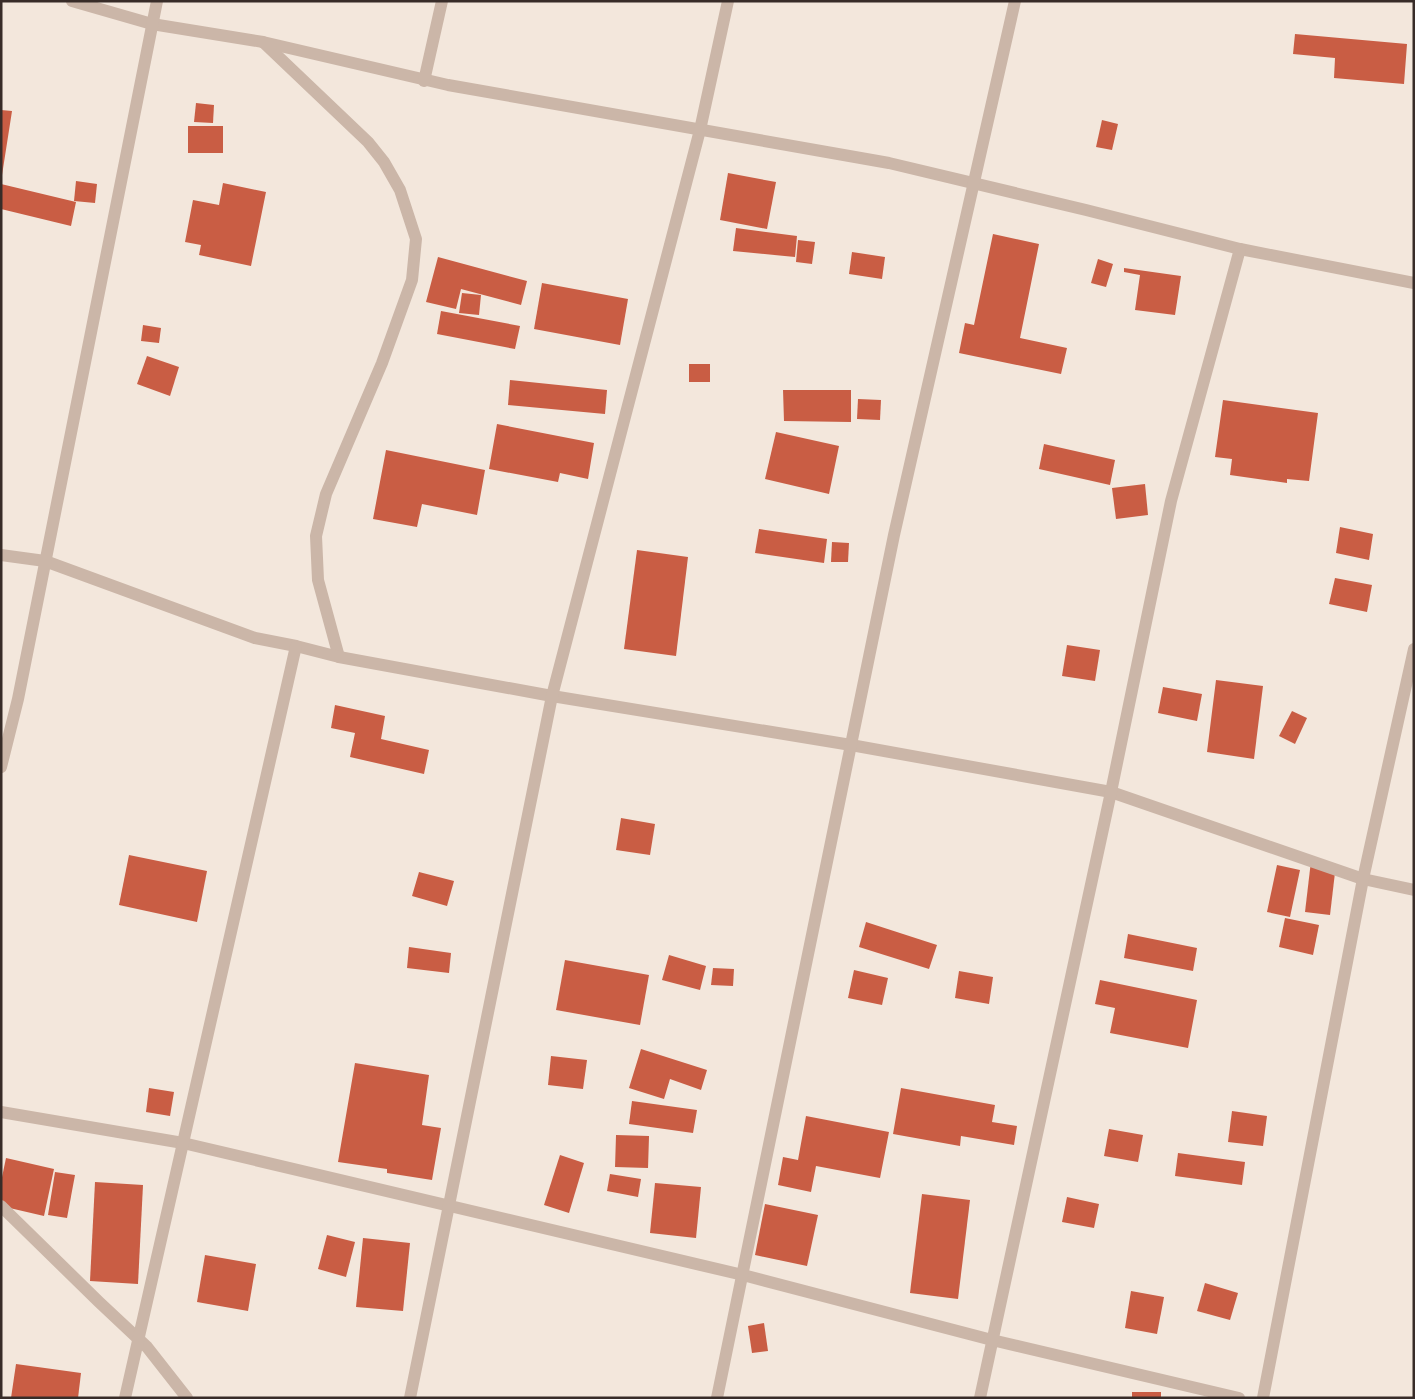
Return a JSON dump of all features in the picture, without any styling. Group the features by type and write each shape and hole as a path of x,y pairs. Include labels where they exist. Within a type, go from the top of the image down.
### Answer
{"street":[{"path":"72,1 152,24 263,42 424,81 889,163 1086,210 1240,250 1414,283"},
{"path":"1,767 18,699 157,1"},
{"path":"424,81 442,1"},
{"path":"410,1398 552,696 700,130 728,1"},
{"path":"717,1398 894,535 1015,1"},
{"path":"263,42 368,142 384,162 400,190 416,239 412,280 382,363 326,494 316,536 318,580 339,657"},
{"path":"980,1398 1111,792 1171,501 1240,250"},
{"path":"1,555 45,561 255,638 339,657 552,696 851,745 1111,792 1363,879 1414,890"},
{"path":"125,1398 296,646"},
{"path":"1263,1398 1363,879 1414,649"},
{"path":"1,1112 183,1143 743,1275 992,1340 1239,1398"},
{"path":"1,1206 147,1347 187,1398"}],"building":[{"path":"1295,34 1407,44 1404,84 1334,78 1335,58 1293,54"},
{"path":"196,103 214,105 213,123 194,122"},
{"path":"1,110 12,111 2,175 1,175"},
{"path":"1102,120 1118,124 1112,150 1096,147"},
{"path":"188,126 223,126 223,153 188,153"},
{"path":"728,173 776,182 767,229 720,220"},
{"path":"76,181 97,184 95,203 74,201"},
{"path":"223,183 266,192 251,266 199,255 201,245 185,242 193,200 219,205"},
{"path":"1,184 76,202 71,226 1,209"},
{"path":"736,228 797,236 795,257 733,251"},
{"path":"993,234 1039,244 1020,338 1067,348 1061,374 959,353 965,323 974,325"},
{"path":"798,240 815,242 812,264 796,262"},
{"path":"852,252 885,257 882,279 849,274"},
{"path":"438,257 527,281 521,305 461,289 456,309 426,302"},
{"path":"1098,259 1113,264 1106,287 1091,283"},
{"path":"1124,268 1181,276 1175,315 1135,310 1140,275 1124,272"},
{"path":"542,283 628,299 620,345 534,329"},
{"path":"462,293 481,295 479,315 459,313"},
{"path":"441,311 520,326 515,349 437,334"},
{"path":"143,325 161,328 159,343 141,341"},
{"path":"147,356 179,367 170,396 137,384"},
{"path":"689,364 710,364 710,382 689,382"},
{"path":"510,380 607,390 605,414 508,405"},
{"path":"783,390 851,390 851,422 784,421"},
{"path":"858,399 881,400 880,420 857,419"},
{"path":"1223,400 1318,413 1309,481 1287,479 1287,483 1230,475 1232,459 1215,457"},
{"path":"497,424 594,443 588,479 560,473 558,482 489,469"},
{"path":"776,432 839,446 829,494 765,479"},
{"path":"1044,444 1115,460 1110,485 1039,469"},
{"path":"386,450 485,470 477,515 422,504 417,527 373,519"},
{"path":"1145,484 1148,515 1116,519 1112,488"},
{"path":"1340,527 1373,534 1369,560 1336,553"},
{"path":"759,529 827,539 824,563 755,553"},
{"path":"832,542 849,543 848,562 831,562"},
{"path":"637,550 688,557 676,656 624,649"},
{"path":"1335,578 1372,585 1367,612 1329,604"},
{"path":"1067,645 1100,650 1095,681 1062,676"},
{"path":"1216,680 1263,686 1254,759 1207,752"},
{"path":"1163,687 1202,694 1197,721 1158,713"},
{"path":"335,705 385,716 381,739 429,750 424,774 350,757 355,733 331,728"},
{"path":"1292,711 1307,718 1295,744 1279,736"},
{"path":"621,818 655,824 650,855 616,850"},
{"path":"129,855 207,871 197,922 119,905"},
{"path":"1311,861 1336,864 1330,915 1305,912"},
{"path":"1277,865 1300,870 1290,917 1267,912"},
{"path":"419,872 454,881 447,906 412,896"},
{"path":"1285,918 1319,925 1313,955 1279,947"},
{"path":"866,922 937,945 929,969 859,947"},
{"path":"1128,934 1197,948 1193,971 1124,958"},
{"path":"409,947 451,953 449,973 407,968"},
{"path":"669,955 706,966 700,990 662,980"},
{"path":"565,960 649,975 640,1025 556,1010"},
{"path":"713,968 734,969 733,986 711,985"},
{"path":"854,970 888,978 882,1005 848,998"},
{"path":"959,971 993,977 989,1004 955,998"},
{"path":"1100,980 1197,1000 1188,1048 1110,1033 1115,1008 1095,1004"},
{"path":"641,1049 707,1070 701,1090 670,1079 664,1099 629,1088"},
{"path":"551,1056 587,1060 583,1089 548,1085"},
{"path":"355,1063 429,1075 422,1125 441,1128 432,1180 387,1173 387,1169 338,1162"},
{"path":"149,1088 174,1092 170,1116 146,1112"},
{"path":"901,1088 995,1105 992,1122 1017,1126 1014,1145 961,1136 960,1146 893,1134"},
{"path":"632,1101 697,1110 693,1133 629,1124"},
{"path":"1232,1111 1267,1116 1263,1146 1228,1142"},
{"path":"806,1116 889,1132 880,1178 816,1166 811,1192 778,1185 783,1157 798,1160"},
{"path":"1109,1129 1143,1135 1138,1162 1104,1156"},
{"path":"616,1135 649,1136 648,1168 615,1167"},
{"path":"1178,1153 1245,1162 1242,1185 1175,1176"},
{"path":"560,1155 584,1163 569,1213 544,1205"},
{"path":"6,1158 54,1169 44,1216 1,1206 1,1182"},
{"path":"55,1172 75,1175 67,1218 48,1215"},
{"path":"610,1174 641,1179 638,1197 607,1191"},
{"path":"95,1182 143,1185 138,1284 90,1281"},
{"path":"655,1183 701,1187 696,1238 650,1233"},
{"path":"922,1194 970,1200 958,1299 910,1293"},
{"path":"1067,1197 1099,1204 1094,1228 1062,1222"},
{"path":"765,1204 818,1215 807,1266 755,1255"},
{"path":"327,1235 355,1242 346,1277 318,1269"},
{"path":"363,1238 410,1243 403,1311 356,1307"},
{"path":"205,1255 256,1264 248,1311 197,1302"},
{"path":"1205,1283 1238,1293 1230,1320 1197,1311"},
{"path":"1131,1291 1164,1297 1157,1334 1125,1328"},
{"path":"764,1323 768,1351 752,1353 748,1326"},
{"path":"16,1364 81,1373 78,1398 11,1398"},
{"path":"1132,1392 1161,1392 1161,1398 1132,1398"}]}
